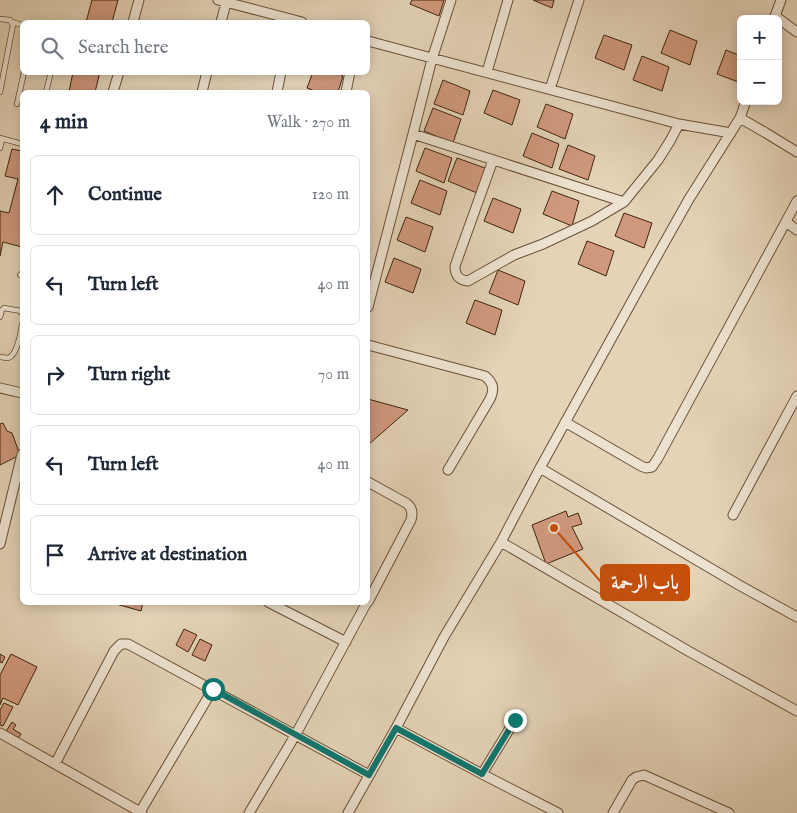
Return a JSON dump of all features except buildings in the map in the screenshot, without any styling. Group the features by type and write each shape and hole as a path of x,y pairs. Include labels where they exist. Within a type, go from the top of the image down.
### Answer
{"street":[{"path":"133,20 139,0"},
{"path":"370,299 432,59 450,0"},
{"path":"487,72 508,0"},
{"path":"550,89 579,0"},
{"path":"776,15 781,0"},
{"path":"221,20 222,1 288,20"},
{"path":"782,22 797,32"},
{"path":"370,42 679,124 731,133"},
{"path":"114,90 118,75"},
{"path":"202,90 206,75"},
{"path":"277,90 280,75"},
{"path":"346,90 349,75"},
{"path":"348,813 396,728 444,636 500,542 689,199 740,118 745,105"},
{"path":"740,118 797,152"},
{"path":"493,160 455,266 457,277 462,280 468,281 514,255 543,244 624,202 658,160 679,124"},
{"path":"413,134 624,202"},
{"path":"565,422 641,466 646,468 654,466 797,201"},
{"path":"786,222 797,230"},
{"path":"370,345 485,376 492,384 494,389 490,399 448,470"},
{"path":"0,388 20,393"},
{"path":"733,516 797,396"},
{"path":"0,544 20,462"},
{"path":"540,468 797,617"},
{"path":"370,483 406,502 411,508 412,513 411,520 370,596"},
{"path":"500,542 690,652 797,711"},
{"path":"274,605 346,642"},
{"path":"249,813 296,734 365,605"},
{"path":"55,764 114,651 121,644 128,644 369,775"},
{"path":"0,733 141,813 213,689"},
{"path":"482,774 515,720"},
{"path":"396,728 558,813"},
{"path":"613,813 632,780 644,775 729,813"}],"lane":[{"path":"0,18 20,24"},
{"path":"0,92 12,22"},
{"path":"20,90 23,75"},
{"path":"46,90 50,75"},
{"path":"17,104 20,90"},
{"path":"0,148 1,138 20,143"},
{"path":"0,317 4,308 20,312"},
{"path":"0,357 8,358 13,355 20,334"}],"place":[{"name":"باب الرحمة","path":"554,528"}],"route":[{"path":"213,689 369,775 396,728 482,774 515,720"}]}
